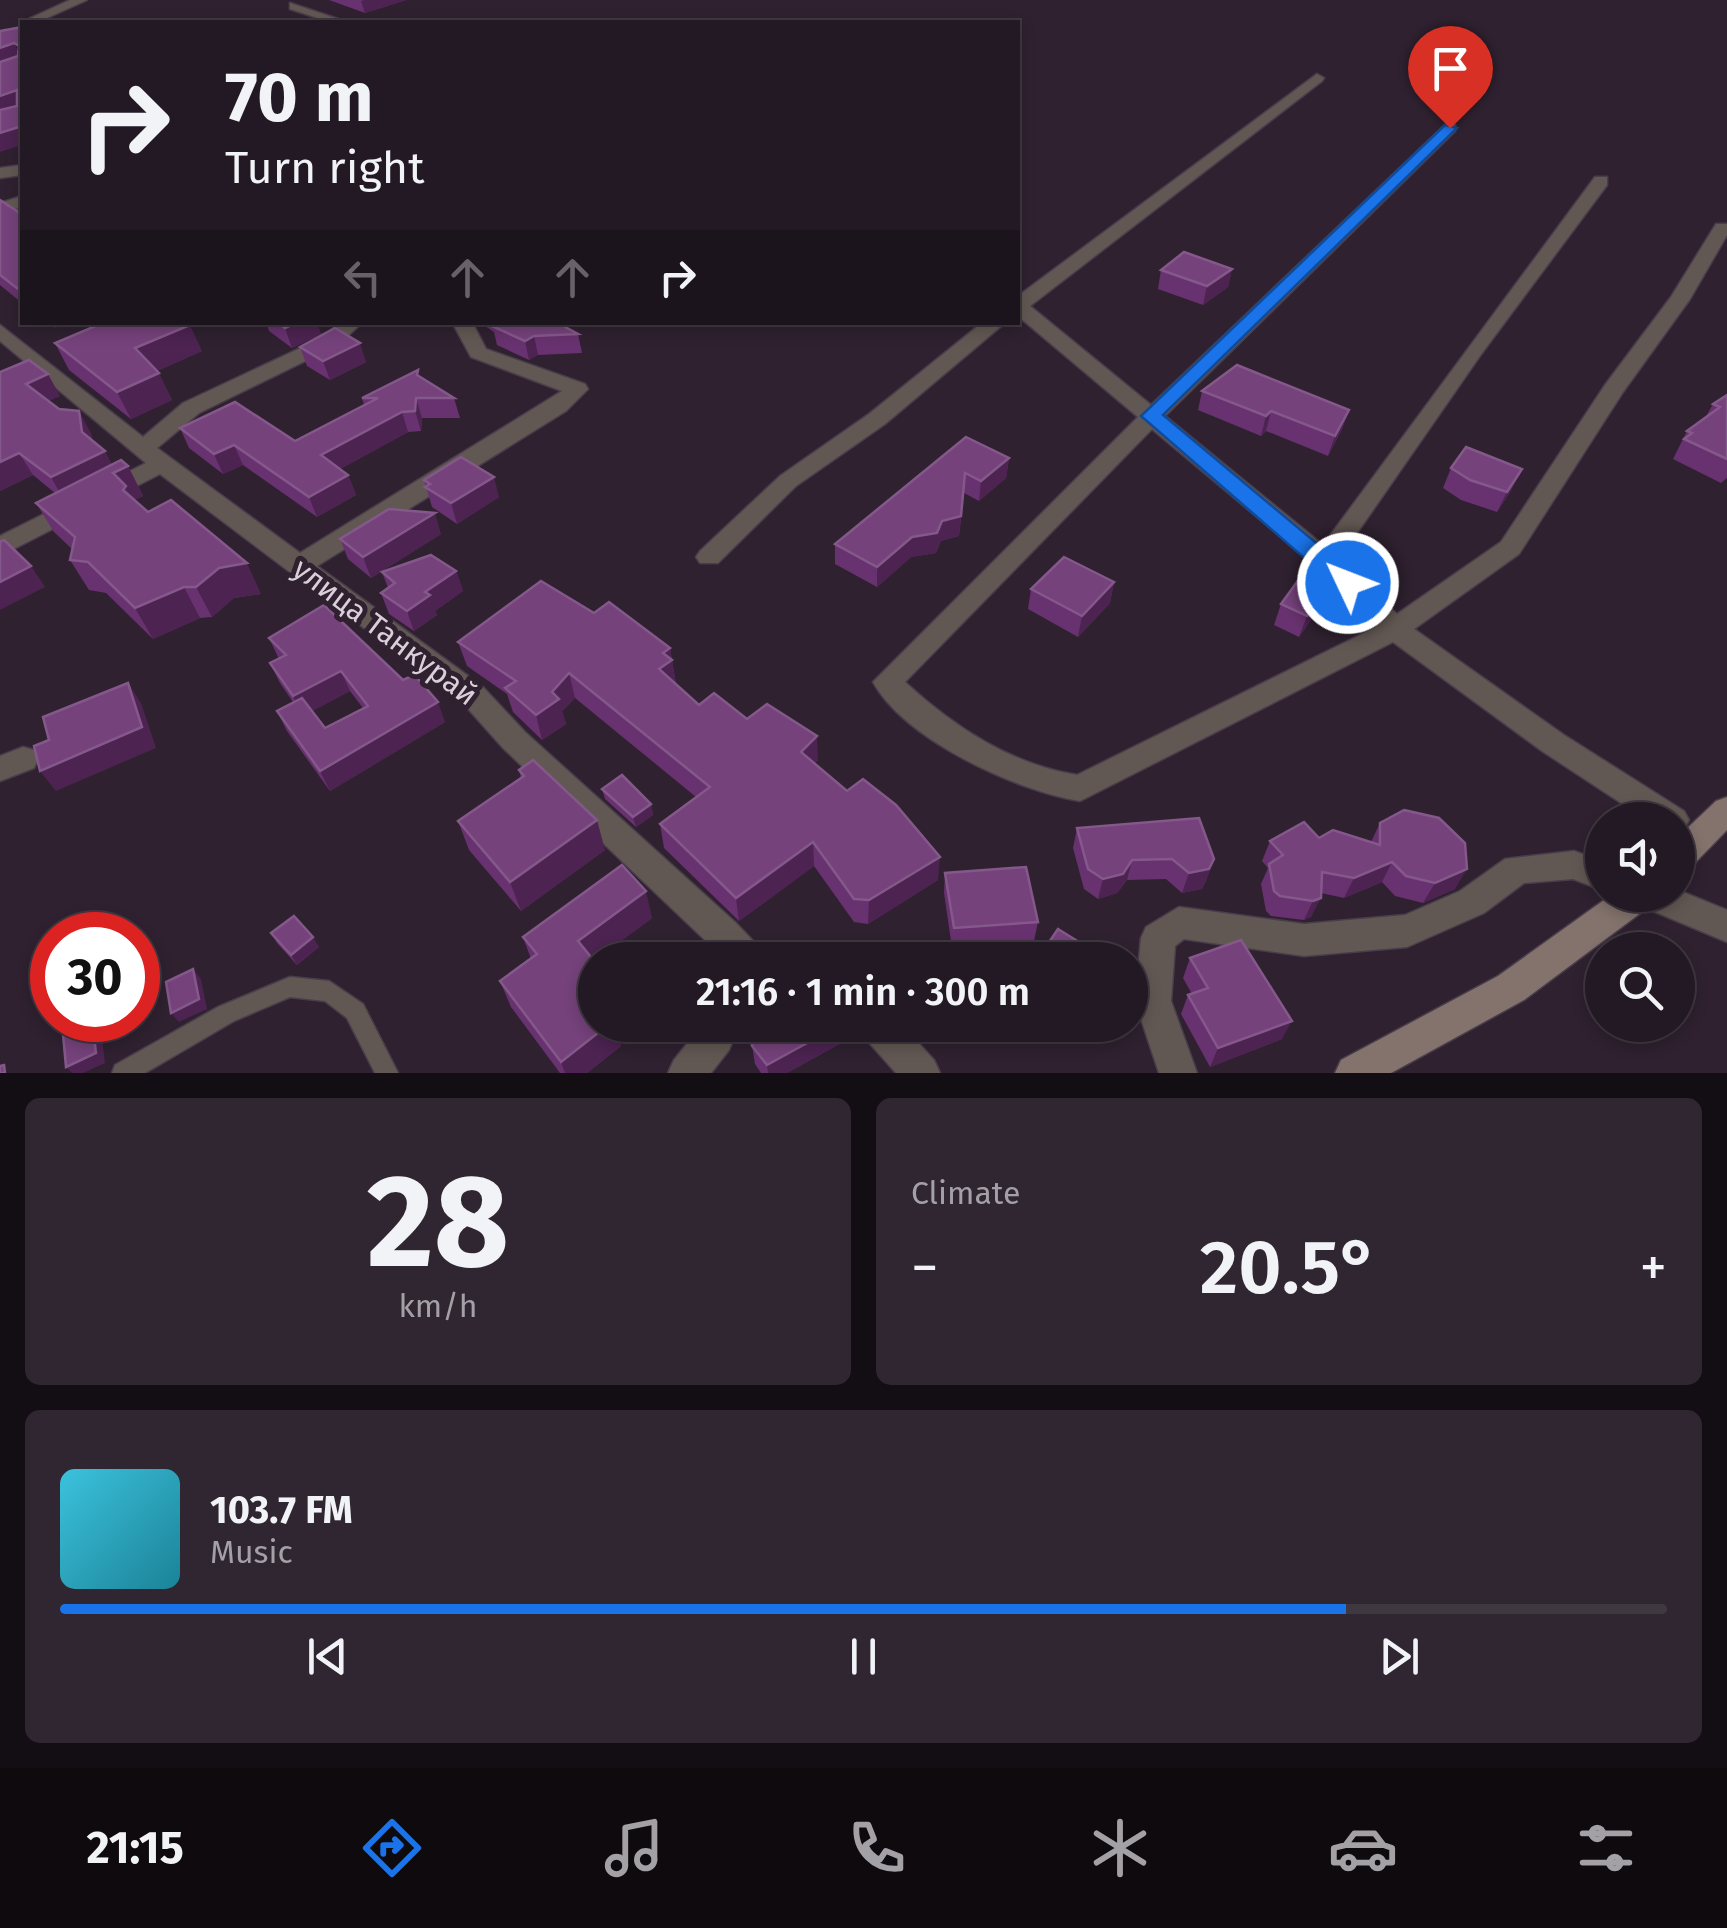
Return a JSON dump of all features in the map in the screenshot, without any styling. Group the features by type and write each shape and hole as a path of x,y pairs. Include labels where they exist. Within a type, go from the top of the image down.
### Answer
{"main road":[{"path":"1695,827 1727,810"},
{"path":"1354,1073 1511,988 1615,912"}],"street":[{"path":"33,20 81,0"},
{"path":"276,0 335,20"},
{"path":"294,6 320,0"},
{"path":"1020,304 1317,78"},
{"path":"1450,128 1152,416 887,682 908,704 994,762 1048,785 1080,788 1396,629 1510,548 1680,298 1722,228"},
{"path":"1325,560 1475,348 1601,181"},
{"path":"1020,308 1325,560 1396,629 1637,802"},
{"path":"0,547 153,456 191,408 331,341 350,325"},
{"path":"298,566 558,406 577,390 478,352 464,325"},
{"path":"709,556 788,482 877,419 992,325"},
{"name":"улица Танкурай","path":"0,329 153,456 472,694 514,740 732,942"},
{"path":"16,380 48,367"},
{"path":"1178,1073 1153,1000 1158,938 1179,924 1304,940 1407,931 1472,902 1516,869 1574,865 1585,869"},
{"path":"1694,912 1727,926"},
{"path":"687,1073 710,1042"},
{"path":"893,1042 920,1073"}],"lane":[{"path":"123,1073 226,1014 290,987 329,991 355,1010 386,1073"}],"building":[{"path":"20,27 20,127 0,133 0,110 17,106 17,90 0,96 0,62 18,56 19,46 14,43 0,48 0,31"},
{"path":"0,200 20,213 20,290 0,275"},
{"path":"1184,252 1232,269 1207,286 1161,270"},
{"path":"98,325 190,325 135,348 159,373 117,392 55,343"},
{"path":"562,325 578,334 534,336 525,341 492,326"},
{"path":"335,328 360,343 323,361 300,347"},
{"path":"29,360 48,374 26,384 59,409 79,411 82,432 105,451 51,477 19,453 0,462 0,372"},
{"path":"1237,365 1349,410 1335,436 1271,411 1266,416 1202,391"},
{"path":"418,370 417,375 454,398 416,398 415,411 402,412 321,455 348,475 309,497 234,445 214,454 180,428 235,402 295,441 378,398 362,398"},
{"path":"1727,395 1727,459 1684,439 1692,433 1687,431 1720,407 1713,404"},
{"path":"966,437 1009,458 981,481 965,473 961,516 942,521 937,533 912,537 877,567 835,544"},
{"path":"1466,447 1522,469 1507,492 1470,480 1451,468"},
{"path":"461,457 494,477 451,503 425,487 430,484 424,480"},
{"path":"121,460 128,466 113,473 126,486 123,490 148,512 171,500 247,563 219,568 196,587 184,587 135,608 88,562 70,560 75,537 36,503"},
{"path":"389,509 435,513 363,557 340,539"},
{"path":"4,540 31,566 0,582 0,542"},
{"path":"431,555 456,571 425,592 430,595 407,611 381,593 395,583 382,572"},
{"path":"1064,557 1114,582 1082,616 1031,589"},
{"path":"1315,557 1340,568 1307,616 1281,604"},
{"path":"541,581 594,613 609,602 670,648 663,653 672,660 659,669 699,705 714,693 747,719 767,704 817,736 801,752 847,791 863,779 896,805 940,857 869,900 854,899 813,842 736,898 660,824 710,787 569,673 552,692 559,699 536,715 505,688 516,681 458,642"},
{"path":"324,605 403,680 412,676 418,679 438,702 320,771 277,711 302,698 325,728 368,706 341,671 293,696 270,663 286,655 269,638"},
{"path":"128,683 142,727 40,771 34,746 49,740 43,717"},
{"path":"533,760 597,820 510,882 458,821 524,776 519,770"},
{"path":"622,775 651,804 633,817 602,789"},
{"path":"1404,810 1439,818 1465,843 1467,869 1435,883 1406,876 1392,862 1354,878 1322,872 1321,898 1313,901 1280,896 1274,891 1269,864 1283,855 1270,841 1304,822 1319,838 1333,830 1380,845 1380,823"},
{"path":"1199,818 1214,859 1209,869 1189,873 1172,859 1132,860 1123,874 1103,879 1088,869 1077,828"},
{"path":"622,865 646,891 578,941 578,1042 586,1042 561,1062 500,981 537,954 523,937"},
{"path":"1026,867 1038,922 954,928 945,873"},
{"path":"294,916 313,937 291,955 271,933"},
{"path":"1058,929 1079,942 1049,942"},
{"path":"1241,940 1292,1021 1218,1048 1188,995 1208,988 1190,958"},
{"path":"193,969 199,999 171,1013 166,982"},
{"path":"64,1042 95,1042 96,1053 66,1067"},
{"path":"753,1042 809,1042 767,1065"}],"route":[{"path":"1348,583 1152,416 1450,128"}]}
